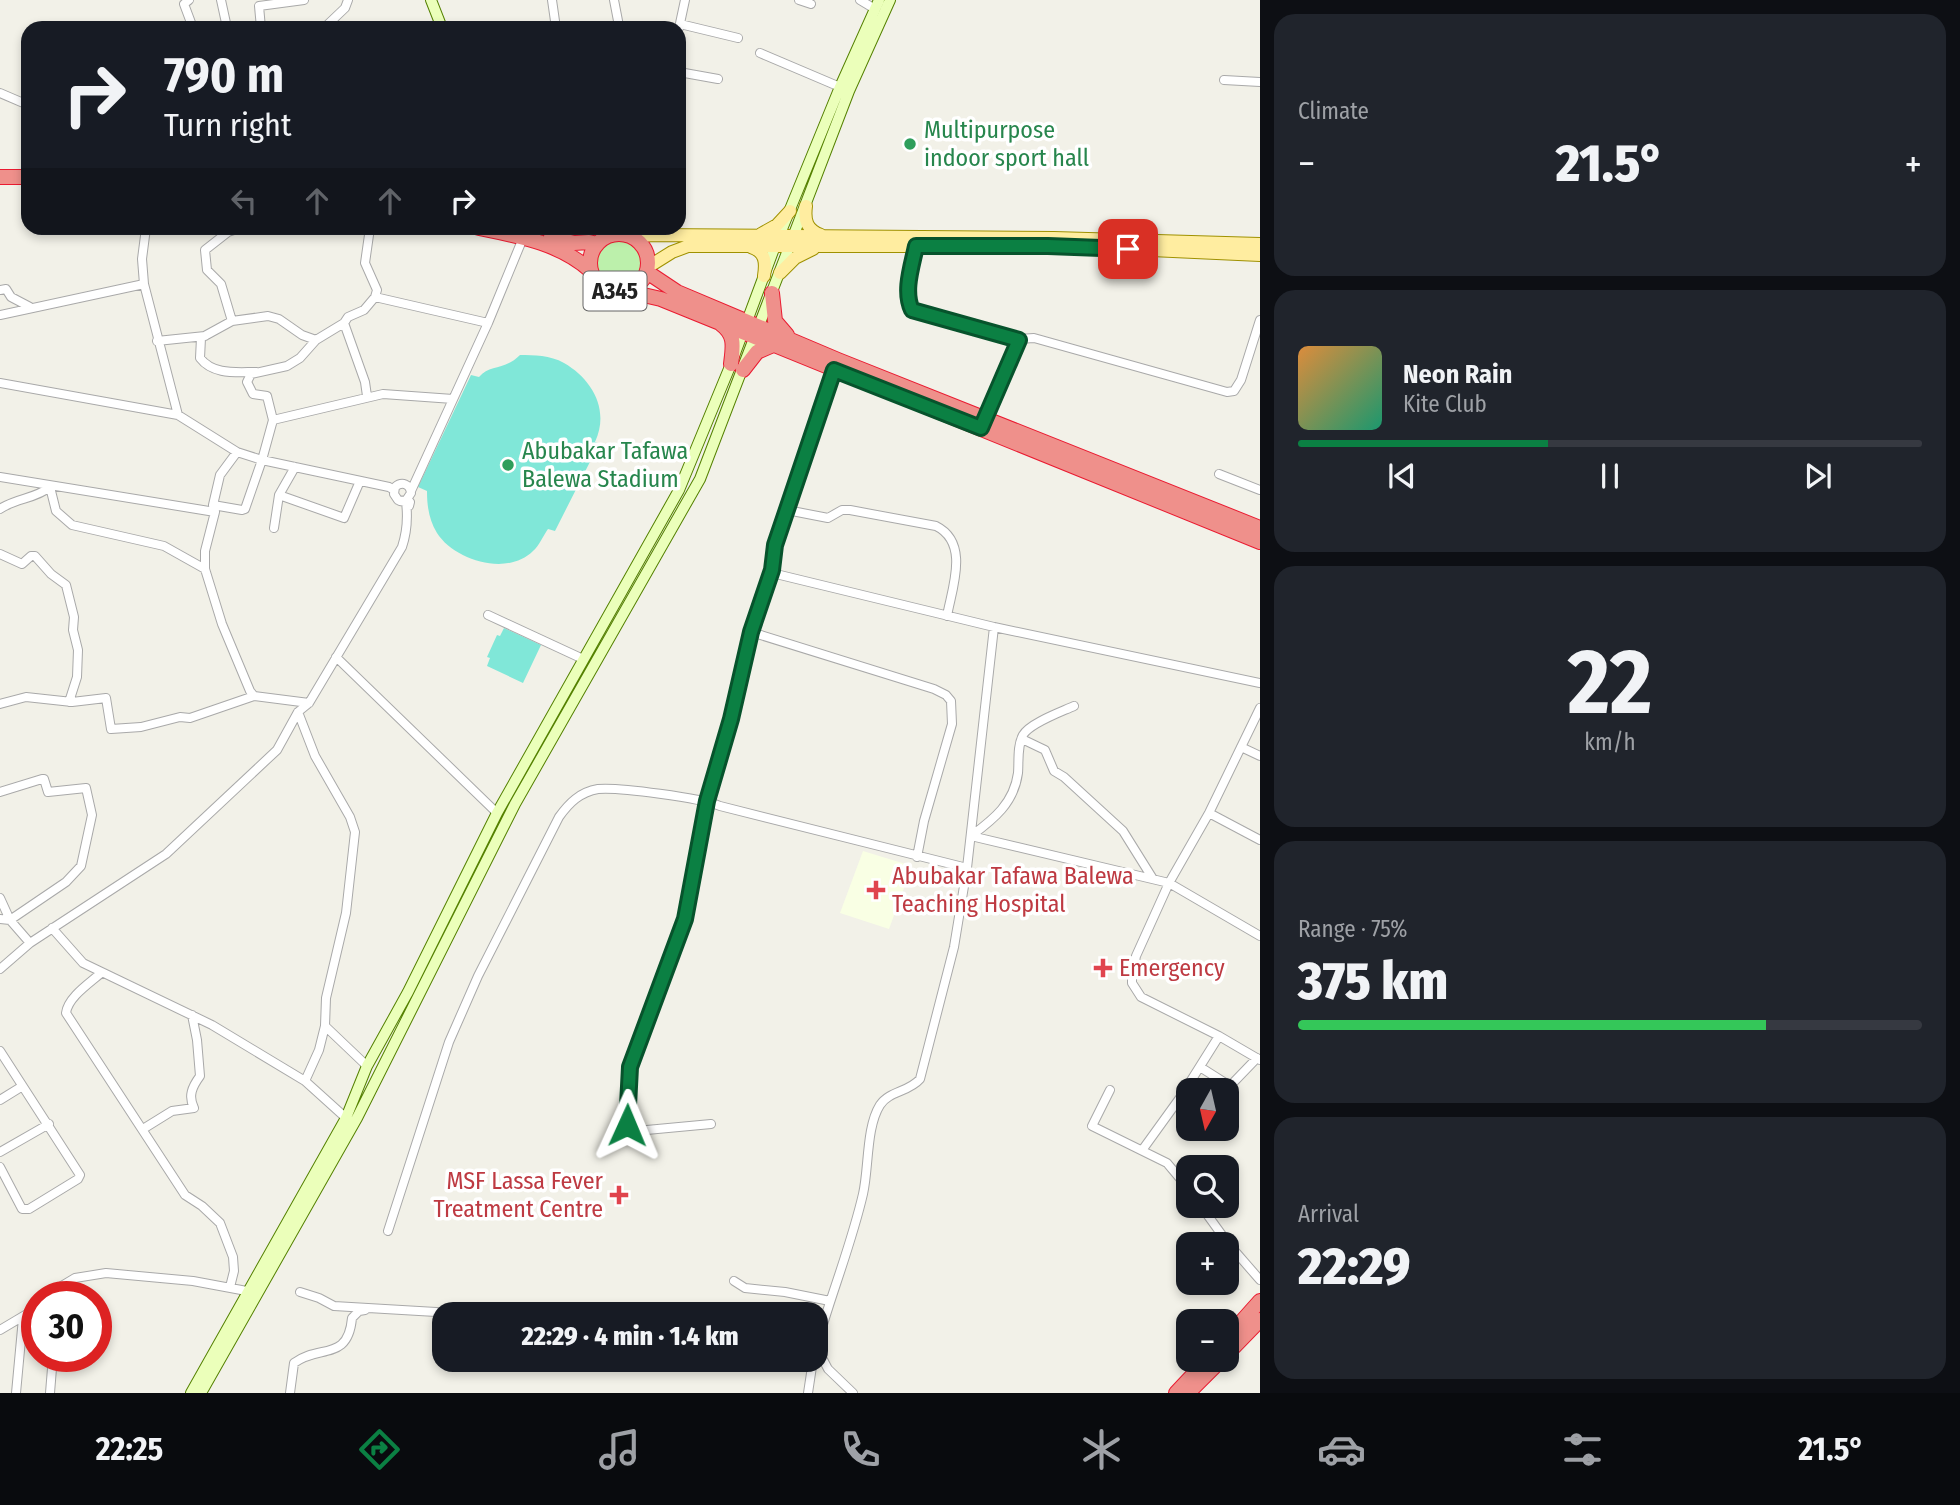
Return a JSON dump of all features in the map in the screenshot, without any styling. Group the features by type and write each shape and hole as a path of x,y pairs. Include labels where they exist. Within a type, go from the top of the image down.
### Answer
{"highway":[{"path":"0,169 21,169"},
{"path":"0,177 21,177"},
{"name":"A345","path":"529,235 568,253 591,271 605,288 661,299 720,323 797,342 983,423 1200,511 1260,542"},
{"name":"A345","path":"537,235 567,242 597,244 614,235 632,237 646,253 647,270 639,284 626,291"},
{"name":"A345","path":"591,271 591,257 597,244"},
{"name":"A345","path":"647,270 677,292 751,329 773,345 834,370 983,423"},
{"path":"772,293 775,321 797,342"},
{"path":"720,323 729,330 732,337 737,367 757,352 773,345"},
{"name":"A345","path":"1200,511 1260,528"},
{"path":"1239,1325 1260,1301"},
{"path":"1239,1342 1260,1320"},
{"path":"1176,1393 1196,1372"},
{"path":"1188,1393 1209,1372"}],"main road":[{"path":"806,206 805,217 809,228 828,242"},
{"path":"686,235 751,241 771,229 790,211"},
{"path":"632,237 643,235"},
{"path":"647,270 672,252 688,246 751,241 1054,238 1236,248 1258,253"},
{"path":"751,241 762,253 764,276"},
{"path":"780,273 795,258 828,242 916,246 1236,248"}],"street":[{"path":"189,0 184,4 190,21"},
{"path":"221,0 228,21"},
{"path":"260,21 258,6 304,0"},
{"path":"331,21 345,8 348,0"},
{"path":"424,0 432,21"},
{"path":"431,0 439,21"},
{"path":"552,0 555,21"},
{"path":"614,0 618,21"},
{"path":"680,21 685,0"},
{"path":"799,0 811,4"},
{"path":"751,329 772,293 806,206 877,4 860,0"},
{"path":"191,1393 254,1292 364,1104 501,816 687,503 710,455 777,241 845,89 890,0"},
{"path":"686,27 738,38"},
{"path":"760,53 845,89"},
{"path":"686,73 718,79"},
{"path":"1224,80 1260,82"},
{"path":"0,93 21,102"},
{"path":"145,235 142,259 144,284 178,415"},
{"path":"224,235 205,250 207,270 221,284 232,321"},
{"path":"0,477 214,509 245,509 273,420 267,396 253,394 247,382 251,374 287,366 307,352 316,340 344,323 348,317 364,310 375,298 377,290 365,262 369,235"},
{"path":"401,496 416,483 419,471 488,323 519,235"},
{"path":"916,246 908,286 912,310 1019,340 1034,338 1227,392 1234,391 1241,380 1260,320"},
{"path":"0,315 144,284"},
{"path":"0,290 6,289 11,297 30,307"},
{"path":"375,298 488,323"},
{"path":"261,372 230,373 206,366 200,358 201,338 232,321 262,316 286,323 302,335 316,340"},
{"path":"344,323 365,382 367,396"},
{"path":"157,341 208,336"},
{"path":"983,423 1019,340"},
{"path":"201,1393 346,1118 368,1066 583,659 679,490 737,367"},
{"path":"711,1124 636,1131 629,1129 627,1119 630,1067 685,919 707,801 731,719 751,632 772,570 775,545 834,370"},
{"path":"0,383 178,415 237,452 262,460 379,485 410,502 402,547 309,703 298,712 277,750 166,854 30,943 0,968"},
{"path":"273,420 335,407 367,396 396,394 453,399"},
{"path":"237,452 220,475 205,551 205,569 222,624 254,696"},
{"path":"274,528 279,495 295,467"},
{"path":"401,496 404,484 419,471"},
{"path":"1219,474 1260,490"},
{"path":"279,495 345,518 360,481"},
{"path":"0,509 12,501 41,494 50,486"},
{"path":"50,486 56,511 72,525 164,546 205,569"},
{"path":"787,510 828,518 842,510 850,510 936,526 944,530 953,545 957,562 947,616"},
{"path":"0,554 22,564 35,556 51,574 66,585 78,650 77,677 69,702"},
{"path":"772,570 776,575 789,579 994,627 1260,683"},
{"path":"488,615 583,659"},
{"path":"828,1308 860,1205 878,1108 887,1097 915,1086 923,1072 954,947 971,836 994,627"},
{"path":"751,632 934,690 951,701 952,724 924,821 917,857"},
{"path":"336,657 501,816"},
{"path":"0,704 26,697 69,702 107,698 111,729 141,727 180,717 190,718 254,696 309,703"},
{"path":"971,836 1000,814 1010,799 1015,787 1023,734 1074,706"},
{"path":"1200,1067 1230,1086 1258,1059 1141,997 1132,983 1132,967 1169,883 1209,813 1260,708"},
{"path":"298,712 315,756 350,817 355,832 346,913 326,998 325,1026 319,1050 305,1081"},
{"path":"1022,739 1045,750 1054,771 1065,777 1123,831 1153,879"},
{"path":"1241,747 1260,756"},
{"path":"0,792 41,779 44,779 48,792 86,788 92,815 81,866 66,882 10,920 0,919"},
{"path":"388,1231 449,1042 478,976 559,817 570,802 581,795 598,789 629,790 707,801 967,868"},
{"path":"1209,813 1260,840"},
{"path":"971,836 1169,883 1260,936"},
{"path":"0,898 10,920 30,943"},
{"path":"52,929 83,963 192,1015 305,1081 346,1118"},
{"path":"101,973 73,999 66,1008 66,1013 186,1195 220,1223 233,1258 234,1271 230,1287"},
{"path":"143,1129 172,1111 194,1108 191,1103 191,1088 200,1076 192,1015"},
{"path":"325,1026 368,1066"},
{"path":"1143,1149 1219,1036"},
{"path":"0,1051 79,1170 79,1179 29,1209 22,1209 0,1167"},
{"path":"0,1100 22,1087"},
{"path":"1110,1090 1092,1126 1143,1149 1167,1163 1176,1174"},
{"path":"0,1152 49,1124"},
{"path":"1210,1218 1260,1280"},
{"path":"70,1281 106,1273 193,1281 254,1292"},
{"path":"734,1281 744,1288 786,1292 830,1301"},
{"path":"300,1292 334,1306 432,1312"},
{"path":"290,1393 294,1363 302,1357 329,1352 347,1340 352,1318 359,1311 371,1309"},
{"path":"0,1330 21,1319"},
{"path":"16,1393 21,1339"},
{"path":"828,1369 853,1393"},
{"path":"50,1393 52,1372"},
{"path":"808,1393 811,1372"}],"shaded area":[{"name":"Abubakar Tafawa Balewa Stadium","path":"520,355 553,358 583,378 596,396 599,407 599,430 595,442 599,444 555,531 548,529 535,549 522,559 496,564 482,562 445,543 432,523 427,491 418,487 471,375 479,377"},
{"path":"504,628 541,645 523,683 487,666 490,658 487,657 497,635 500,636"},
{"name":"Abubakar Tafawa Balewa Teaching Hospital","path":"863,851 912,866 889,929 840,913"}],"green space":[{"path":"620,238 638,245 645,263 638,281 620,288 602,281 595,263 602,245"}],"place":[{"name":"Multipurpose indoor sport hall","path":"910,144"},
{"name":"Abubakar Tafawa Balewa Stadium","path":"508,465"},
{"name":"Abubakar Tafawa Balewa Teaching Hospital","path":"876,890"},
{"name":"Emergency","path":"1103,968"},
{"name":"MSF Lassa Fever Treatment Centre","path":"619,1195"}],"route":[{"path":"627,1125 630,1067 685,919 707,801 731,719 751,632 772,570 775,545 834,370 981,428 1019,340 912,310 908,286 916,246 1128,249"}]}
